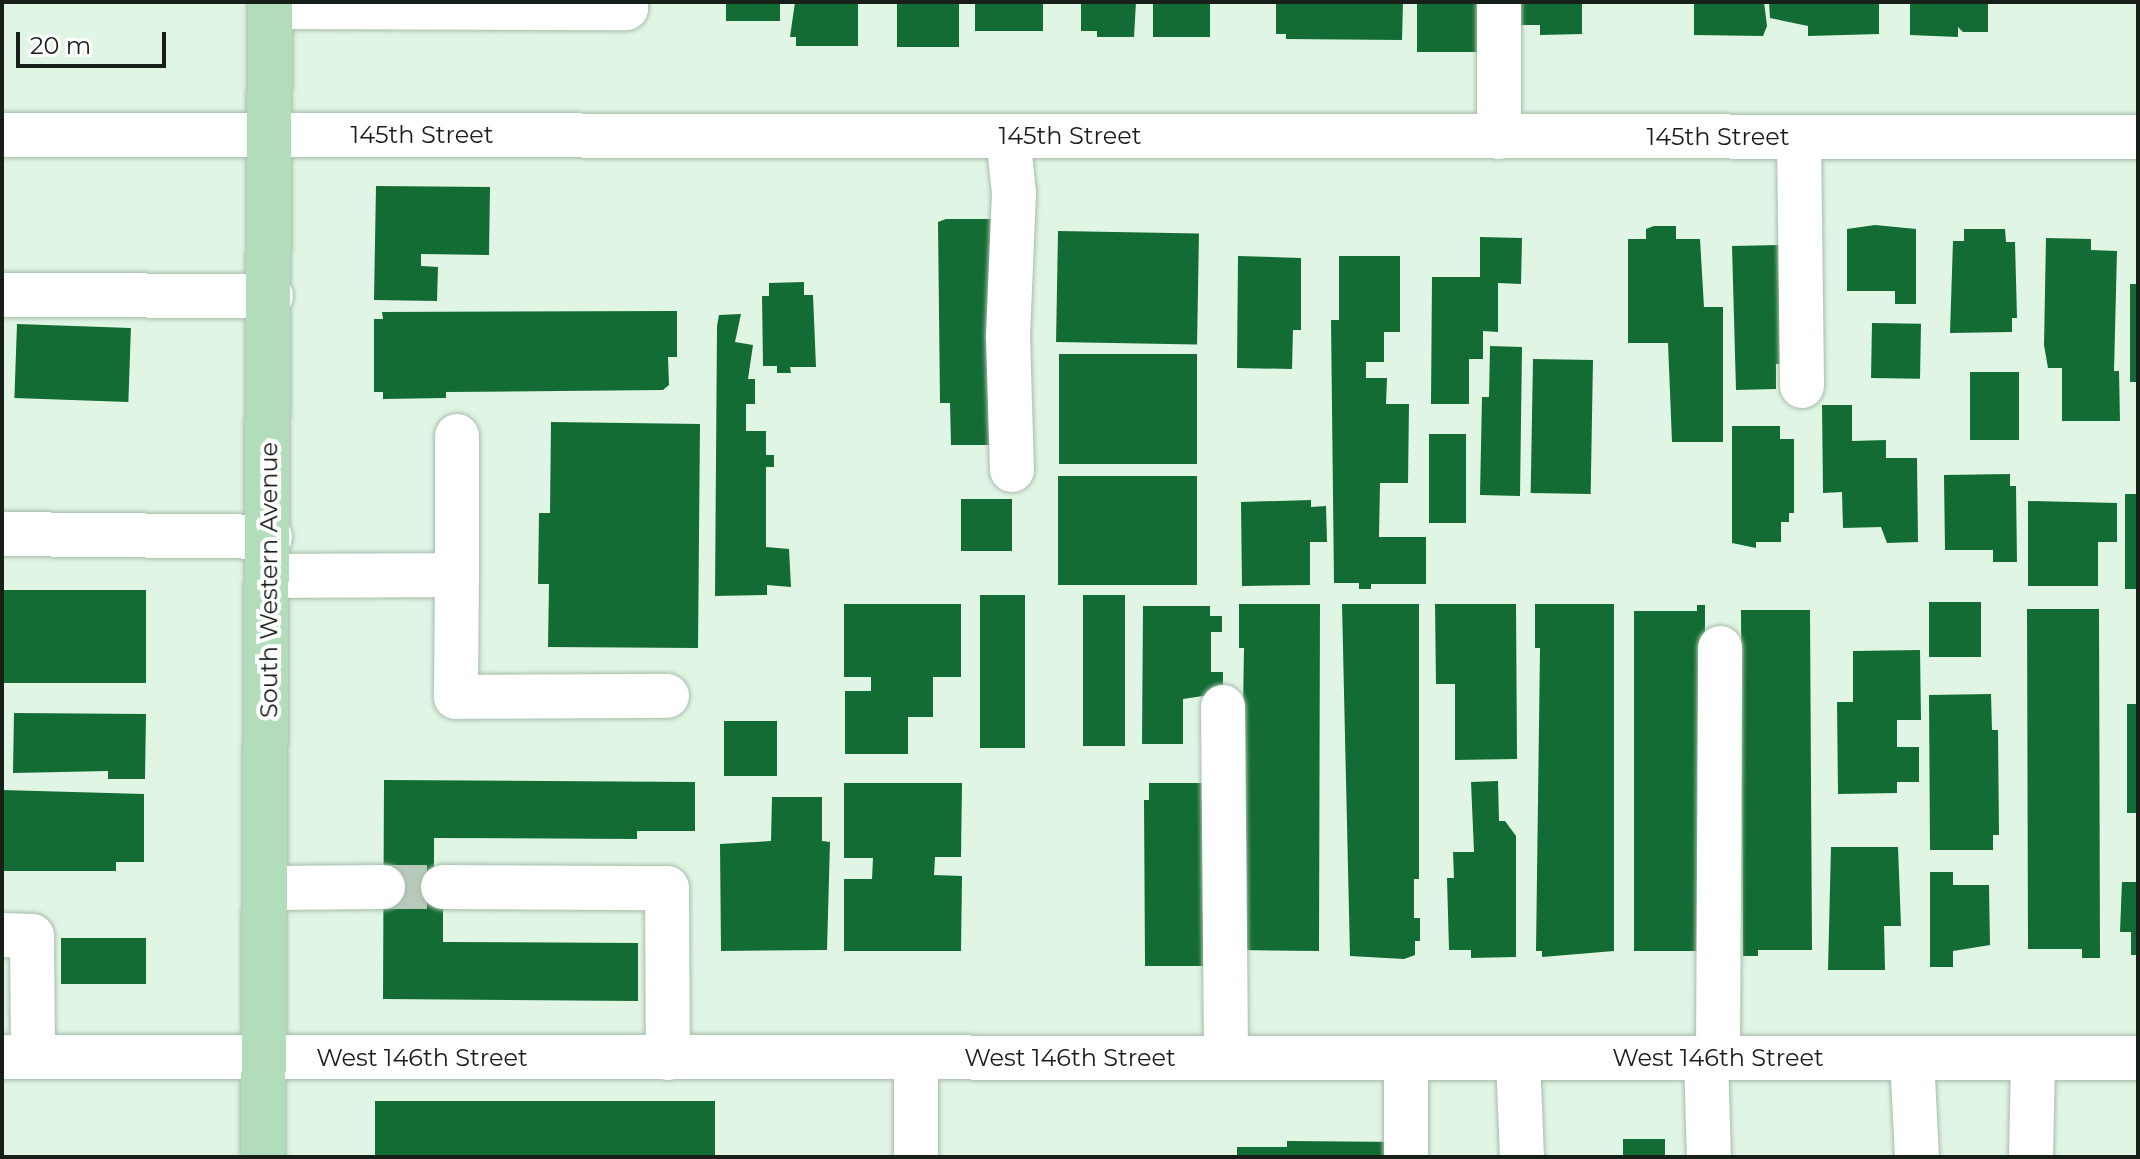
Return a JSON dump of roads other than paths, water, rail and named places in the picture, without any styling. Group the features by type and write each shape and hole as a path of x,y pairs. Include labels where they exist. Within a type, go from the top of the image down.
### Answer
{"main road":[{"name":"South Western Avenue","path":"263,1157 270,556 270,4"}],"street":[{"path":"270,4 626,8 626,2"},
{"path":"1499,2 1499,137"},
{"name":"145th Street","path":"2,135 2138,137"},
{"path":"1008,136 1014,193 1008,336 1012,470"},
{"path":"1799,137 1802,386"},
{"path":"2,295 271,296"},
{"path":"457,436 456,697 667,696"},
{"path":"2,534 457,575"},
{"path":"1709,1157 1720,648"},
{"path":"1223,707 1226,1058"},
{"path":"266,888 383,887"},
{"path":"443,887 667,888 668,1058"},
{"path":"2,935 32,936 18,1057"},
{"name":"West 146th Street","path":"18,1057 2138,1058"},
{"path":"916,1058 916,1157"},
{"path":"1406,1058 1406,1157"},
{"path":"1518,1058 1522,1157"},
{"path":"1912,1058 1917,1157"},
{"path":"2031,1157 2033,1058"}],"tunnel":[{"path":"383,887 443,887"}]}
